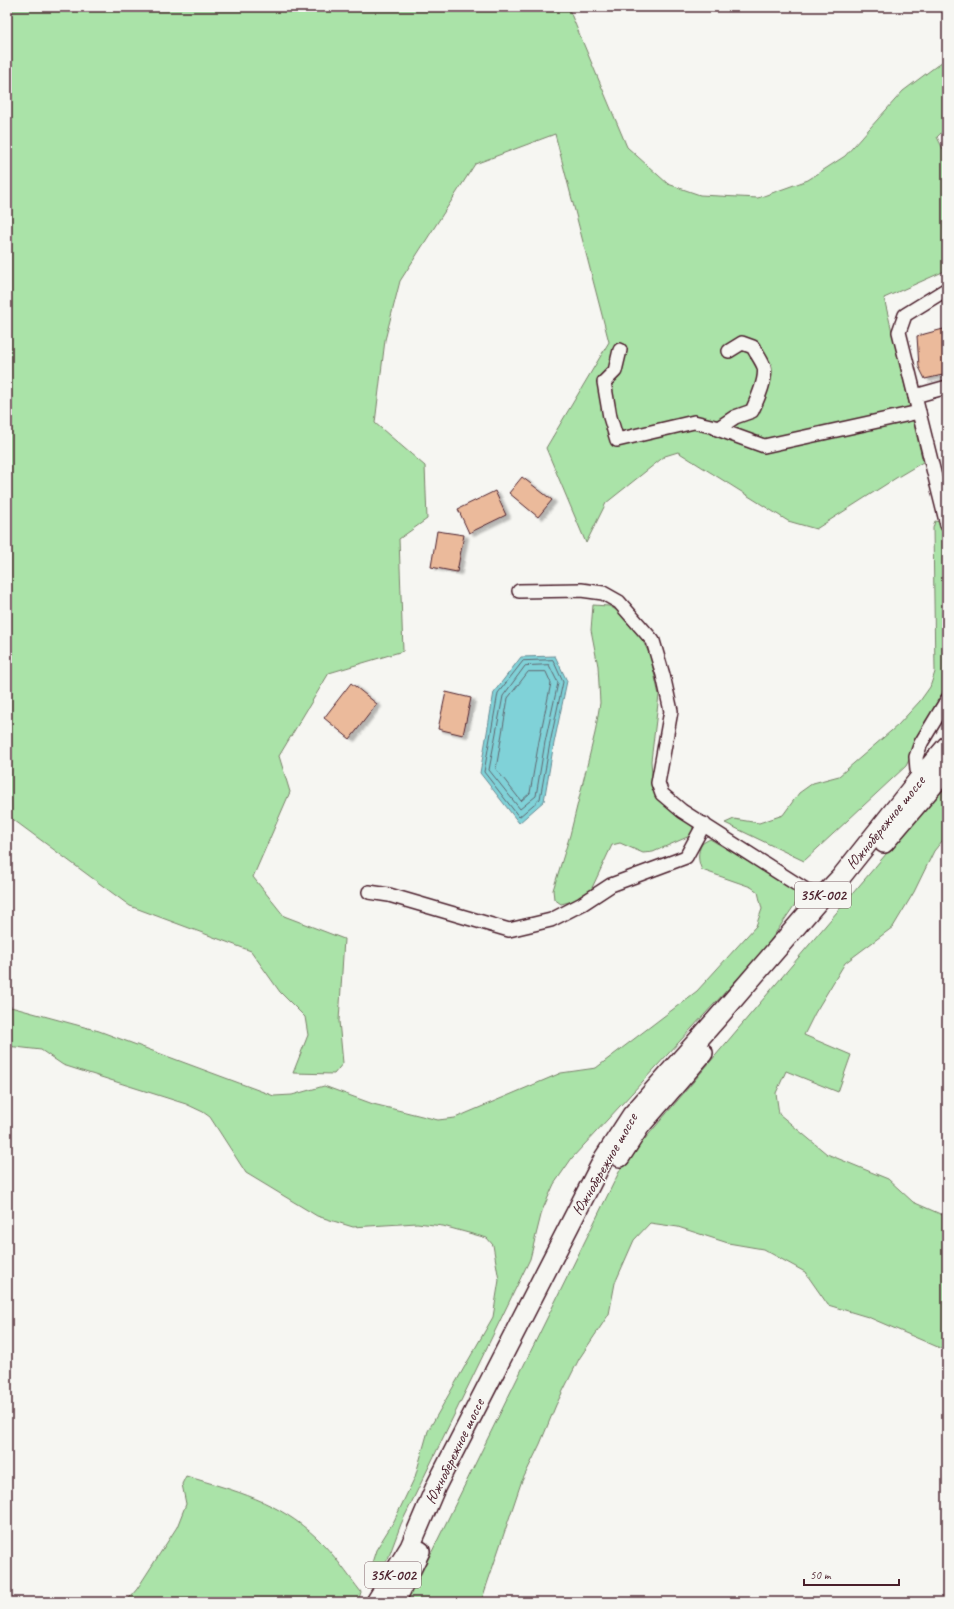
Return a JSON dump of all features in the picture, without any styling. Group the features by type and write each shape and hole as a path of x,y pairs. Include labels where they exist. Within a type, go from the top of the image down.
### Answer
{"highway":[{"name":"Южнобережное шоссе","path":"376,1602 410,1547 436,1486 604,1158 632,1115 725,1019 926,781 947,746"},
{"name":"Южнобережное шоссе","path":"395,1602 499,1389 612,1170 640,1126 820,899 926,781 947,768"}],"street":[{"path":"947,289 905,315 900,332 947,525"},
{"path":"718,428 734,417 752,411 760,394 764,376 764,368 753,347 742,343 729,351"},
{"path":"620,350 615,371 604,382 610,417 617,440 694,422 718,428 717,429 764,446 919,412"},
{"path":"915,396 947,387"},
{"path":"519,591 581,590 603,592 619,602 653,641 663,675 671,711 658,783 662,794 682,811 820,899"},
{"path":"926,781 917,770 916,757 921,743 947,700"},
{"path":"369,892 389,895 509,930 523,928 551,920 612,885 686,857 704,824"}],"green space":[{"path":"7,7 568,7 627,147 668,184 700,195 758,198 808,180 845,156 903,91 947,58 947,127 937,137 947,157 947,270 884,298 923,462 816,529 788,521 678,452 665,456 606,503 586,543 546,448 609,342 555,134 475,164 400,281 385,340 375,423 425,466 427,519 399,539 403,651 329,673 279,756 290,792 253,877 284,916 344,939 339,1021 343,1063 334,1074 293,1073 308,1035 305,1017 280,992 251,951 130,906 7,815"},
{"path":"935,521 944,523 946,542 947,683 906,766 804,861 725,823 734,819 759,823 783,815 799,793 813,783 839,776 898,725 920,701 930,687 935,672 933,528"},
{"path":"593,605 609,606 631,618 650,655 659,695 651,761 653,785 660,799 693,827 692,835 653,852 643,853 620,843 612,845 591,890 577,900 561,904 554,899 553,890 570,835 595,733 600,703 598,666 591,630"},
{"path":"947,782 947,835 934,851 914,892 893,927 845,963 815,1013 804,1035 851,1055 838,1092 786,1071 776,1093 779,1114 827,1154 888,1179 913,1202 947,1217 947,1351 868,1317 828,1305 805,1272 763,1249 728,1243 678,1227 650,1223 634,1240 615,1283 609,1314 579,1359 556,1405 540,1444 521,1483 481,1602 402,1602 415,1586 622,1166"},
{"path":"710,839 802,894 764,950 572,1158 554,1184 542,1211 530,1259 401,1524 388,1559 377,1573 370,1569 376,1550 394,1521 415,1477 428,1431 493,1317 499,1280 493,1245 487,1238 443,1226 417,1223 353,1227 317,1216 246,1173 210,1117 203,1112 186,1104 63,1065 41,1050 7,1046 7,1006 99,1031 274,1096 292,1095 324,1086 373,1104 438,1120 455,1118 561,1073 596,1068 697,991 756,926 762,909 758,892 751,887 702,870 699,860 699,850 702,844"},
{"path":"186,1476 239,1492 256,1499 272,1506 302,1525 329,1551 361,1592 358,1602 126,1602 137,1589 177,1527 186,1504 182,1484"}],"water":[{"path":"555,656 567,681 544,801 519,823 480,773 494,692 521,657"}],"building":[{"path":"947,328 947,374 925,379 919,367 917,336"},
{"path":"522,477 552,500 538,517 509,493"},
{"path":"495,491 506,515 469,533 458,509"},
{"path":"437,531 464,535 457,572 431,567"},
{"path":"351,683 377,704 350,739 324,718"},
{"path":"446,692 471,698 463,735 438,729"}]}
